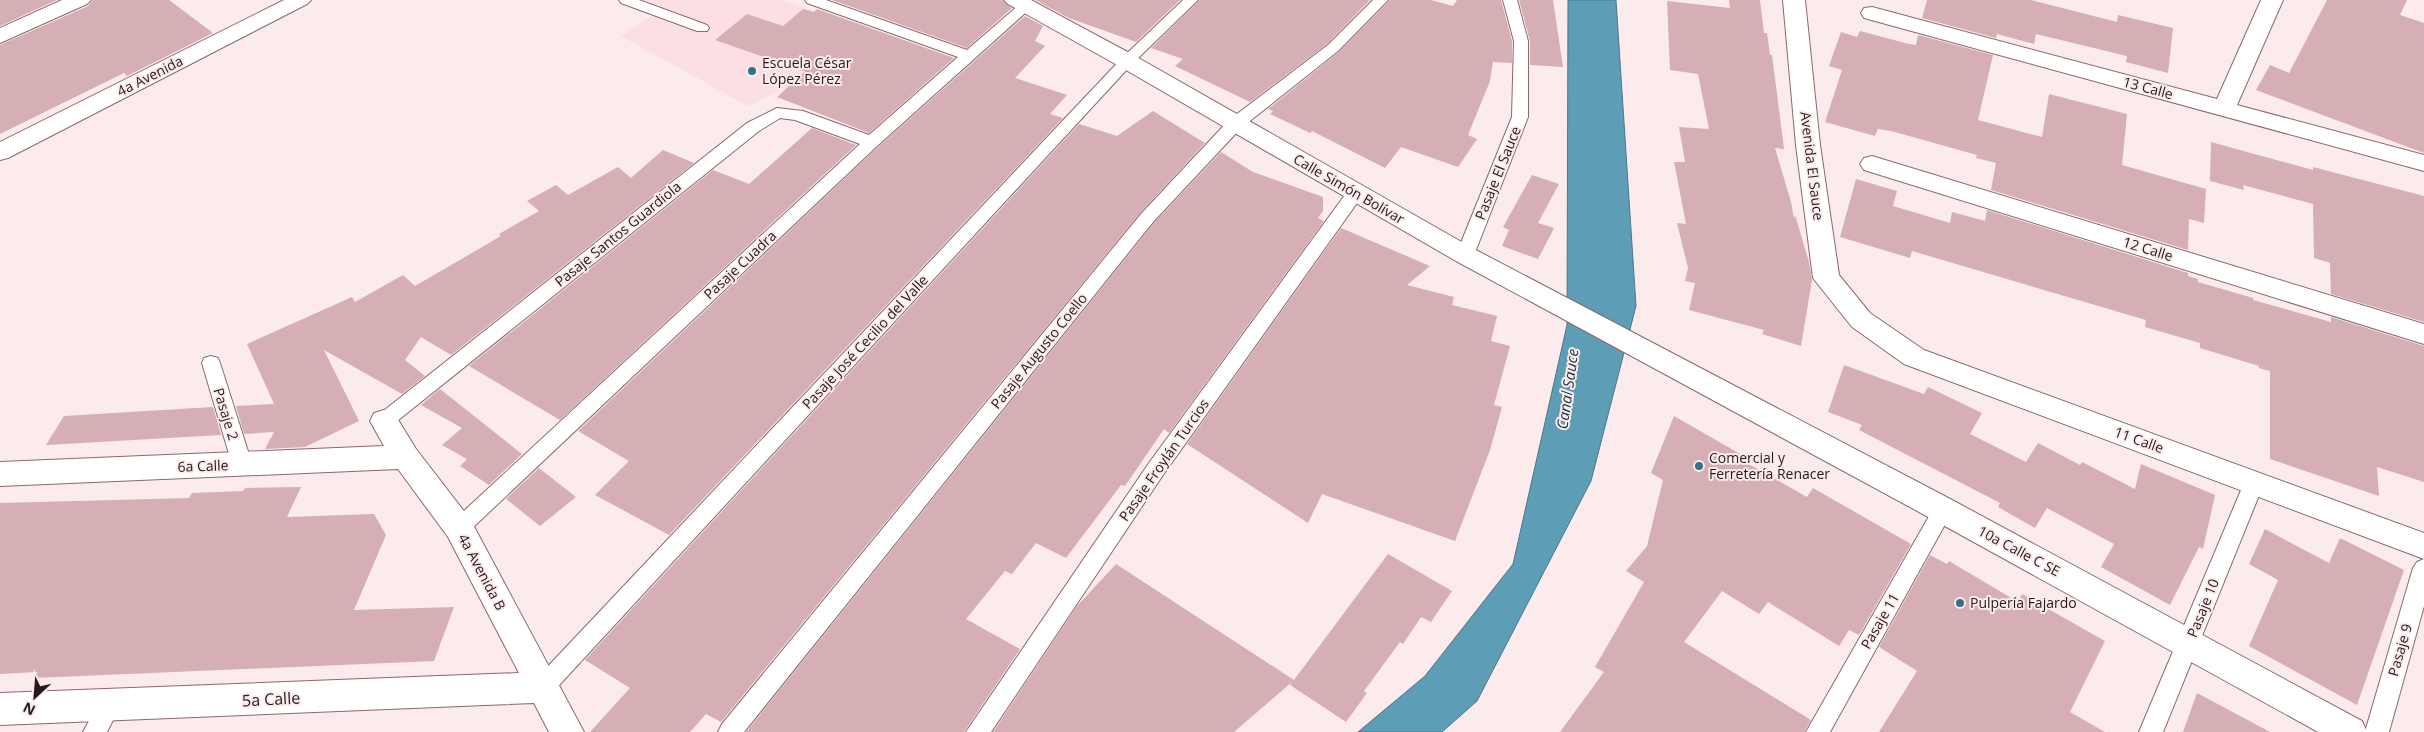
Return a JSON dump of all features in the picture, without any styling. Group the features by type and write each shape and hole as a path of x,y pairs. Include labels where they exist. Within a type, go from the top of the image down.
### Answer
{"street":[{"path":"0,36 80,0"},
{"name":"4a Avenida","path":"0,152 300,0"},
{"name":"Avenida El Sauce","path":"1794,0 1808,146 1826,278 1861,320"},
{"path":"2224,109 2272,0"},
{"name":"Calle Simón Bolívar","path":"1020,3 1127,61 1465,255 1686,372"},
{"name":"13 Calle","path":"1872,13 2424,163"},
{"name":"12 Calle","path":"1872,164 2424,334"},
{"name":"11 Calle","path":"1861,320 1914,356 2424,546"},
{"name":"10a Calle C SE","path":"1686,372 2189,643 2350,732"},
{"name":"4a Avenida B","path":"384,421 406,457 459,528 567,732"},
{"name":"6a Calle","path":"0,474 406,457"},
{"name":"5a Calle","path":"0,709 102,719 543,687"}],"lane":[{"path":"626,0 702,28"},
{"path":"812,0 969,56"},
{"name":"Pasaje José Cecilio del Valle","path":"543,687 1127,61 1191,0"},
{"name":"Pasaje Augusto Coello","path":"730,732 1147,218 1235,124 1333,48 1380,0"},
{"name":"Pasaje El Sauce","path":"1465,255 1520,117 1522,41 1510,0"},
{"name":"Pasaje Cuadra","path":"459,528 872,142 969,56 1020,3"},
{"name":"Pasaje Santos Guardiola","path":"384,421 753,127 777,113 797,115 872,142"},
{"name":"Pasaje Froylán Turcios","path":"978,732 1156,469 1356,192"},
{"name":"Pasaje 2","path":"211,363 242,464"},
{"name":"Pasaje 10","path":"2151,732 2254,483"},
{"name":"Pasaje 11","path":"1818,732 1943,510"},
{"name":"Pasaje 9","path":"2377,732 2424,568"}],"shaded area":[{"name":"Escuela César López Pérez","path":"645,0 781,0 893,36 748,106 621,36 664,8"}],"water":[{"name":"Canal Sauce","path":"1568,0 1616,0 1636,306 1591,481 1477,701 1442,732 1358,732 1425,676 1513,564 1567,325"}],"building":[{"path":"0,0 57,0 0,26"},
{"path":"93,0 169,0 213,33 127,76 124,73 0,134 0,45 88,6"},
{"path":"832,0 1002,0 1012,8 967,48"},
{"path":"1035,0 1180,0 1136,42 1069,18"},
{"path":"1200,0 1370,0 1327,44 1250,102 1175,66 1183,59 1151,48"},
{"path":"1390,0 1431,0 1453,6 1457,0 1501,0 1512,41 1512,63 1493,62 1490,81 1468,135 1477,139 1458,167 1401,147 1385,168 1312,131 1310,133 1270,114 1273,111 1268,109 1339,52"},
{"path":"1519,0 1553,0 1563,67 1530,65 1530,41"},
{"path":"1729,0 1760,0 1764,33 1767,33 1770,55 1772,55 1784,149 1775,148 1794,219 1795,215 1809,262 1812,280 1801,346 1762,334 1764,330 1689,310 1695,283 1685,281 1688,268 1677,223 1686,224 1674,162 1685,162 1679,127 1709,129 1698,74 1670,70 1667,1 1730,8"},
{"path":"1927,0 2031,0 2117,22 2118,15 2173,28 2168,73 2126,62 2127,56 2036,34 2034,44 1997,34 1996,38 1922,18"},
{"path":"2327,0 2407,0 2400,15 2424,23 2424,153 2256,90 2270,65 2289,73"},
{"path":"803,9 814,12 817,9 954,58 869,133 777,97 805,71 715,40 747,14 783,26"},
{"path":"1025,16 1043,26 1035,41 1045,46 1015,78 1067,95 1050,114 1063,118 669,535 595,495 629,461 578,431 878,147"},
{"path":"1860,31 1916,45 1918,35 1993,55 1978,120 2042,137 2049,94 2127,114 2122,165 2206,189 2204,223 2189,219 2188,250 1991,190 1996,163 1976,158 1977,155 1891,131 1878,129 1875,136 1825,122 1842,70 1829,66 1841,32 1857,37"},
{"path":"1153,111 1205,143 1140,213 721,722 706,714 690,732 590,732 630,688 585,660 1079,124 1117,136"},
{"path":"812,128 856,145 560,420 469,366 713,170 749,184"},
{"path":"2211,142 2313,170 2313,167 2424,196 2424,322 2331,294 2330,263 2314,258 2313,204 2243,185 2244,190 2210,181"},
{"path":"663,150 694,163 451,355 421,337 405,360 425,376 402,394 324,350 359,421 305,447 265,449 274,432 244,434 236,406 274,404 247,344 352,297 355,302 403,275 415,286 501,236 499,234 539,211 527,201 556,185 568,195 618,167 631,178"},
{"path":"1221,152 1253,172 1323,197 1323,211 1318,218 1324,221 1169,433 1164,429 1125,486 1121,485 1066,558 1036,543 1012,574 1005,571 966,619 1020,649 964,732 746,732 1154,223"},
{"path":"1532,175 1559,184 1538,223 1554,228 1538,259 1502,246 1509,230 1503,227"},
{"path":"1856,179 1897,191 1893,206 1950,223 1952,212 1985,221 1987,210 2188,273 2188,276 2198,279 2198,282 2253,298 2253,300 2331,322 2331,317 2424,346 2424,482 2377,467 2379,496 2270,459 2270,371 2259,368 2259,366 2200,348 2200,343 2145,327 2146,320 1912,251 1910,258 1840,237"},
{"path":"1341,228 1430,266 1407,285 1454,297 1452,305 1497,316 1491,341 1510,346 1494,405 1502,407 1490,450 1455,541 1322,494 1308,523 1187,444"},
{"path":"1844,365 1924,394 1928,387 1982,413 1970,434 2026,462 2038,443 2080,465 2082,462 2135,489 2141,464 2215,495 2203,549 2199,547 2170,605 2101,567 2114,544 2047,508 2035,528 1998,507 2000,503 1859,430 1862,425 1828,412"},
{"path":"440,389 522,454 489,485 460,466 467,459 442,445 462,428 421,405"},
{"path":"213,407 221,435 46,445 64,416"},
{"path":"1674,416 1749,459 1747,463 1807,497 1813,488 1911,544 1859,635 1849,630 1839,646 1768,602 1759,614 1722,591 1684,642 1811,720 1804,732 1560,732 1604,672 1595,667 1644,582 1626,571 1647,546 1663,480 1651,473"},
{"path":"539,468 576,497 540,526 506,499"},
{"path":"301,487 287,517 374,514 386,535 354,610 454,607 434,661 34,678 37,672 0,674 0,503 189,498 192,493 243,491 245,488"},
{"path":"2265,529 2329,563 2340,538 2404,570 2357,705 2249,646 2278,580 2249,564"},
{"path":"1388,554 1452,591 1431,622 1421,617 1403,644 1400,642 1364,691 1367,693 1346,722 1290,685 1292,682 1234,732 993,732 1077,606 1116,564 1294,680"},
{"path":"1930,555 1947,564 1949,561 2018,602 2022,594 2105,641 2070,712 2105,732 1879,732 1917,671 1879,647"},
{"path":"2197,693 2270,732 2183,732"}],"place":[{"name":"Escuela César López Pérez","path":"752,71"},
{"name":"Comercial y Ferretería Renacer","path":"1699,466"},
{"name":"Pulpería Fajardo","path":"1960,603"}]}
